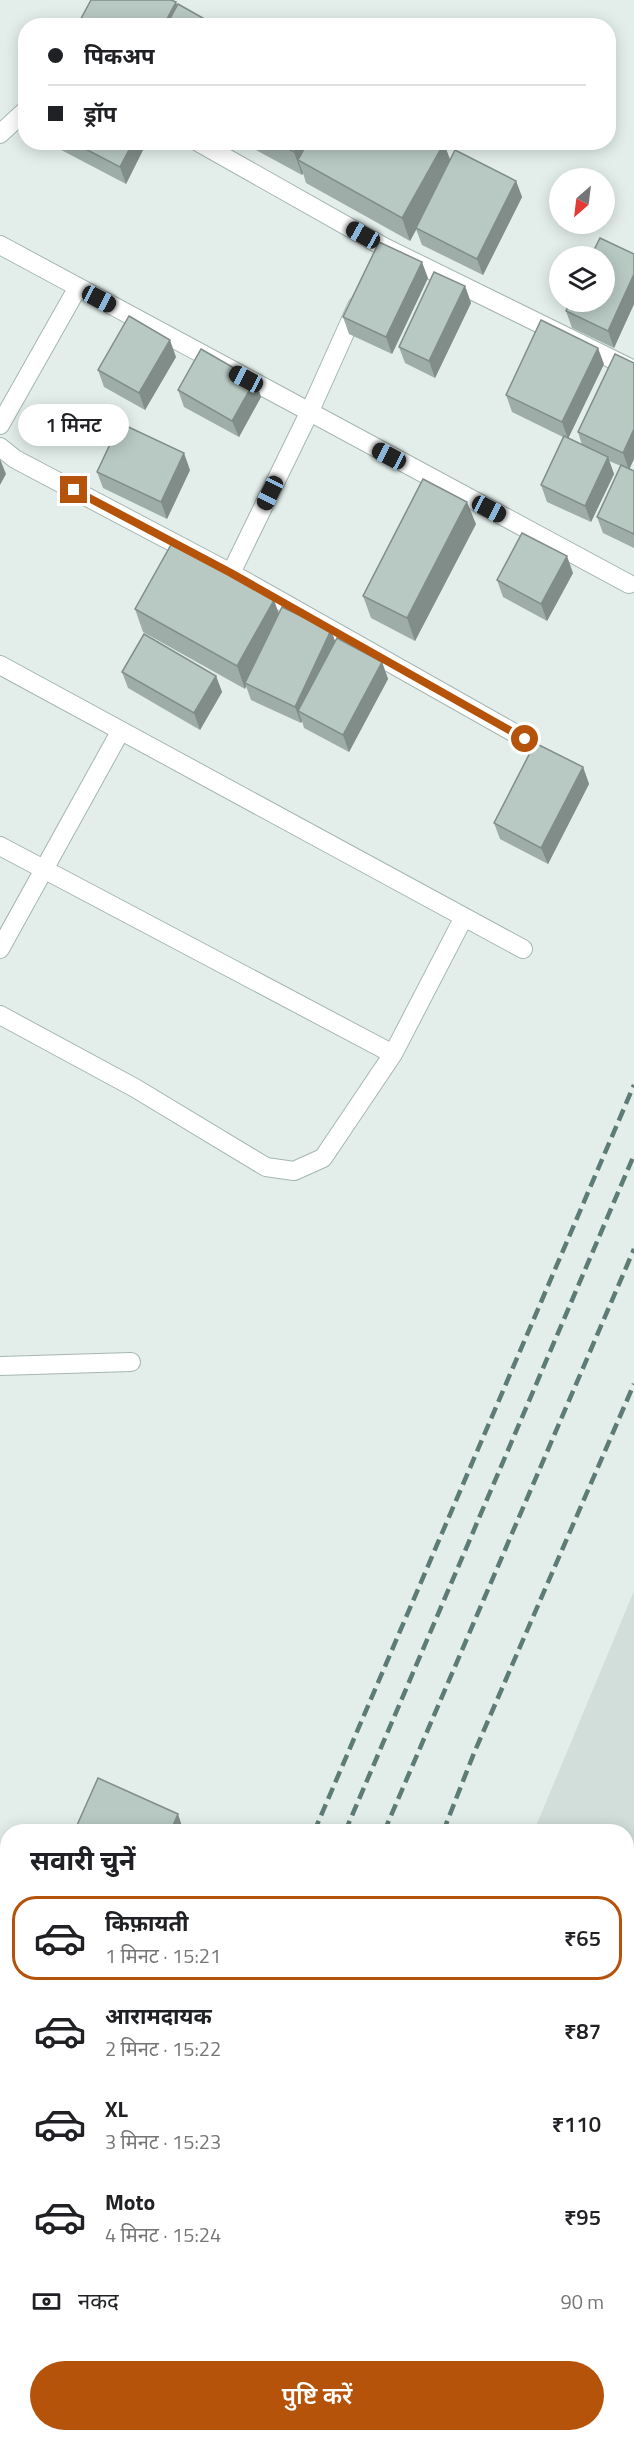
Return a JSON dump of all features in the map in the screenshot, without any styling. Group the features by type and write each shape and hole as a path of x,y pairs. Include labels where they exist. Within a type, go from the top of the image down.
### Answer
{"street":[{"path":"0,134 18,117"},
{"path":"212,150 384,247 634,370"},
{"path":"0,245 629,584"},
{"path":"374,268 384,247"},
{"path":"0,425 78,287"},
{"path":"231,573 309,413 365,288"},
{"path":"0,447 15,459 231,573 525,739"},
{"path":"0,665 523,949"},
{"path":"0,950 120,732"},
{"path":"0,846 393,1053"},
{"path":"0,1015 135,1088 266,1167 294,1172 323,1158 393,1053 464,916"},
{"path":"0,1365 131,1362"}],"shaded area":[{"path":"634,1591 634,1824 537,1824"}],"building":[{"path":"91,0 171,0 176,2 167,18 81,18"},
{"path":"178,4 203,18 170,18"},
{"path":"87,150 129,150 120,167"},
{"path":"304,150 440,150 402,218 298,160"},
{"path":"455,150 516,181 477,259 416,228"},
{"path":"600,238 634,254 634,274 608,331 568,312 615,312 615,246 596,246"},
{"path":"379,242 422,262 386,337 343,317"},
{"path":"434,272 465,286 429,361 399,347"},
{"path":"129,316 170,340 139,393 98,370"},
{"path":"541,320 598,348 562,422 506,395"},
{"path":"201,349 255,380 232,421 178,390"},
{"path":"615,354 634,363 634,429 623,453 578,432"},
{"path":"120,423 184,453 161,502 97,472"},
{"path":"564,436 608,457 585,506 541,485"},
{"path":"621,465 634,471 634,534 597,517"},
{"path":"423,479 467,502 407,618 363,596"},
{"path":"522,533 567,556 541,604 497,580"},
{"path":"172,543 274,600 237,666 135,609"},
{"path":"282,607 331,630 295,707 245,683"},
{"path":"144,634 216,676 194,713 122,672"},
{"path":"337,638 382,662 343,735 298,711"},
{"path":"535,743 583,767 541,848 494,823"},
{"path":"98,1778 178,1814 174,1824 78,1824"}],"railway":[{"path":"317,1824 634,1085"},
{"path":"348,1824 634,1155"},
{"path":"387,1824 634,1249"},
{"path":"446,1824 474,1753 634,1384"}],"route":[{"path":"74,490 231,573 525,739"}]}
